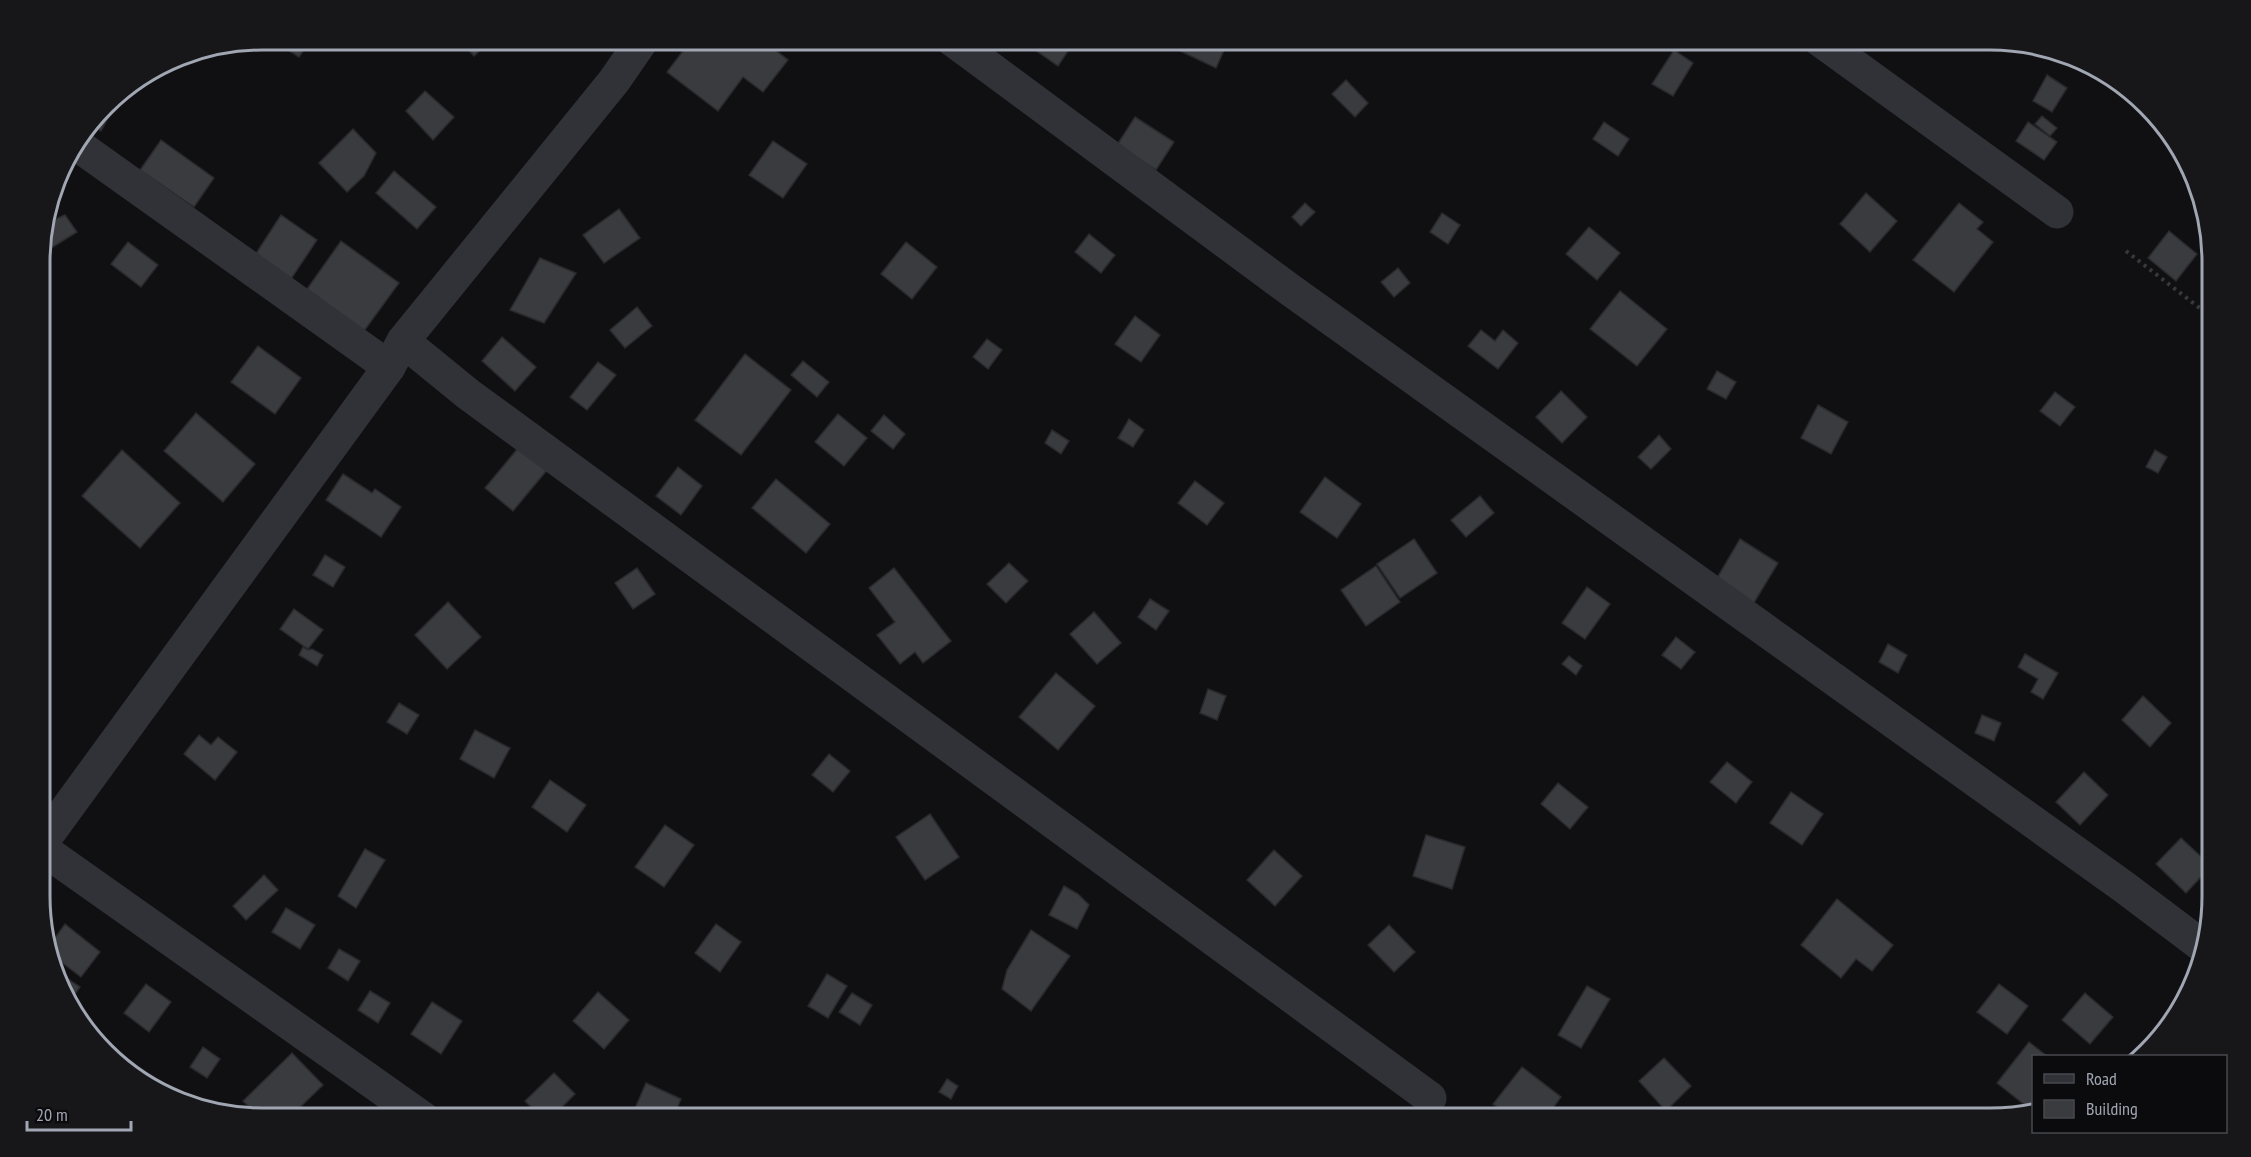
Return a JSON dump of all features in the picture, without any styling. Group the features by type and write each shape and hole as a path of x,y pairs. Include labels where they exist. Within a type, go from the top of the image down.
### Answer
{"street":[{"path":"50,834 396,354 614,81 635,50"},
{"path":"966,50 1299,296 2124,887 2196,942"},
{"path":"1833,50 2057,212"},
{"path":"82,148 396,354 468,394 1430,1098"},
{"path":"50,852 409,1108"}],"path":[{"path":"2126,251 2202,310"}],"building":[{"path":"288,50 304,50 299,57"},
{"path":"468,50 480,50 474,56"},
{"path":"684,50 775,50 788,60 763,92 743,77 718,111 667,72"},
{"path":"1035,50 1069,50 1058,66"},
{"path":"1178,50 1224,50 1216,68"},
{"path":"1674,50 1693,63 1673,96 1652,84"},
{"path":"2047,75 2067,88 2052,112 2033,101"},
{"path":"1346,80 1368,103 1355,117 1332,94"},
{"path":"425,91 454,117 433,140 406,111"},
{"path":"113,109 101,131 96,128"},
{"path":"2042,116 2057,128 2050,136 2035,124"},
{"path":"1135,117 1174,142 1156,170 1117,145"},
{"path":"1604,122 1629,139 1618,156 1593,139"},
{"path":"2028,122 2057,142 2044,160 2016,141"},
{"path":"353,129 376,153 364,176 347,192 319,163"},
{"path":"161,140 214,178 194,207 140,170"},
{"path":"773,141 807,164 783,198 749,175"},
{"path":"394,171 436,207 417,229 376,193"},
{"path":"1866,193 1897,221 1870,252 1840,224"},
{"path":"1305,203 1315,212 1301,226 1292,217"},
{"path":"1959,203 1983,222 1977,229 1993,242 1954,292 1913,260"},
{"path":"619,209 640,238 604,263 583,235"},
{"path":"1442,213 1460,225 1448,244 1430,232"},
{"path":"65,215 77,232 50,249 51,233 54,220"},
{"path":"281,215 317,240 291,279 255,255"},
{"path":"1589,227 1620,253 1597,280 1566,254"},
{"path":"2169,231 2197,254 2176,281 2148,258"},
{"path":"1089,234 1115,255 1101,273 1075,252"},
{"path":"341,241 399,283 364,331 307,289"},
{"path":"128,242 158,265 141,287 111,264"},
{"path":"906,242 937,267 912,299 881,274"},
{"path":"540,258 576,273 544,323 510,310"},
{"path":"1398,268 1410,283 1394,297 1381,282"},
{"path":"1620,291 1667,329 1637,366 1590,329"},
{"path":"637,307 652,326 625,348 610,330"},
{"path":"1135,316 1160,335 1141,362 1115,344"},
{"path":"1481,330 1495,341 1503,330 1518,343 1498,369 1468,346"},
{"path":"502,337 536,367 515,391 482,361"},
{"path":"987,339 1002,350 988,369 973,357"},
{"path":"258,346 301,378 275,414 231,382"},
{"path":"745,354 791,390 741,455 695,420"},
{"path":"803,361 829,382 817,397 791,375"},
{"path":"598,362 616,375 587,410 570,397"},
{"path":"1717,371 1736,382 1726,399 1707,389"},
{"path":"1561,391 1587,417 1562,443 1536,417"},
{"path":"2055,392 2075,407 2060,426 2040,411"},
{"path":"1818,405 1848,422 1831,454 1801,438"},
{"path":"196,413 255,464 223,502 164,451"},
{"path":"838,414 867,438 844,466 815,442"},
{"path":"884,415 905,434 893,449 871,431"},
{"path":"1129,419 1144,430 1133,447 1118,438"},
{"path":"1052,430 1069,441 1061,454 1045,443"},
{"path":"1659,435 1671,449 1651,469 1638,457"},
{"path":"519,447 547,470 513,511 485,488"},
{"path":"122,450 180,503 140,548 82,496"},
{"path":"2155,450 2167,457 2158,473 2146,467"},
{"path":"678,467 702,486 681,515 656,496"},
{"path":"343,474 372,493 375,489 401,507 381,537 326,500"},
{"path":"1325,477 1361,504 1337,538 1300,512"},
{"path":"776,479 830,524 806,553 752,508"},
{"path":"1195,481 1224,503 1207,525 1178,503"},
{"path":"1480,496 1494,513 1466,537 1451,520"},
{"path":"1414,539 1437,573 1400,598 1377,564"},
{"path":"1740,539 1778,563 1752,606 1714,583"},
{"path":"325,555 345,567 333,587 313,575"},
{"path":"1009,563 1028,581 1006,603 987,584"},
{"path":"1376,566 1400,602 1366,626 1341,590"},
{"path":"637,568 655,594 633,609 615,583"},
{"path":"894,568 951,641 923,663 915,652 900,664 877,635 895,622 869,588"},
{"path":"1587,587 1610,604 1585,639 1562,623"},
{"path":"1150,599 1169,611 1156,630 1138,617"},
{"path":"448,602 481,637 447,669 415,635"},
{"path":"294,609 323,630 308,649 280,629"},
{"path":"1094,612 1121,643 1097,664 1070,634"},
{"path":"1676,637 1695,652 1681,669 1662,655"},
{"path":"1888,644 1907,655 1898,673 1879,662"},
{"path":"303,647 323,655 317,666 299,655"},
{"path":"2025,654 2058,673 2043,699 2031,692 2038,679 2018,667"},
{"path":"1569,656 1582,666 1576,675 1562,664"},
{"path":"1056,673 1095,706 1058,750 1019,717"},
{"path":"1208,689 1226,696 1217,720 1200,713"},
{"path":"2143,696 2171,723 2150,747 2122,720"},
{"path":"399,703 419,715 407,734 387,722"},
{"path":"1982,715 2001,723 1994,741 1975,733"},
{"path":"475,730 510,748 494,778 460,759"},
{"path":"199,735 211,745 218,737 237,752 215,780 184,754"},
{"path":"829,754 850,771 833,792 812,775"},
{"path":"1727,762 1752,782 1736,803 1710,782"},
{"path":"2084,772 2108,795 2080,825 2056,802"},
{"path":"550,780 586,805 567,832 532,807"},
{"path":"1558,783 1588,807 1570,829 1541,804"},
{"path":"1791,792 1823,814 1802,845 1770,823"},
{"path":"930,814 959,857 925,880 896,837"},
{"path":"665,825 694,845 664,887 635,867"},
{"path":"1426,835 1465,847 1452,889 1413,876"},
{"path":"2181,838 2202,858 2202,876 2186,893 2156,864"},
{"path":"365,849 385,860 356,908 338,896"},
{"path":"1274,850 1302,876 1275,906 1247,880"},
{"path":"264,875 278,890 246,920 233,906"},
{"path":"1064,886 1078,894 1089,905 1077,929 1049,915"},
{"path":"1837,899 1893,945 1872,971 1856,959 1841,978 1801,945"},
{"path":"286,908 315,925 300,949 272,932"},
{"path":"65,924 100,952 81,977 60,961 54,939"},
{"path":"716,924 741,942 720,972 695,953"},
{"path":"1389,925 1415,952 1394,972 1368,945"},
{"path":"1031,930 1070,956 1031,1011 1002,989 1007,970"},
{"path":"339,949 360,961 348,981 328,968"},
{"path":"827,974 847,986 828,1018 808,1006"},
{"path":"66,978 80,987 74,995"},
{"path":"146,984 171,1002 149,1032 124,1013"},
{"path":"1999,984 2028,1006 2007,1034 1977,1012"},
{"path":"1587,986 1610,999 1581,1048 1558,1035"},
{"path":"370,991 390,1003 378,1023 358,1010"},
{"path":"598,992 629,1020 604,1049 573,1021"},
{"path":"852,993 872,1005 860,1025 839,1012"},
{"path":"2085,993 2113,1017 2090,1044 2062,1020"},
{"path":"432,1002 462,1021 441,1054 411,1034"},
{"path":"2029,1042 2046,1055 2032,1055 2032,1103 2024,1105 1997,1083"},
{"path":"203,1047 220,1059 207,1078 190,1067"},
{"path":"292,1053 323,1085 299,1108 249,1107 243,1101"},
{"path":"1664,1058 1691,1086 1670,1107 1663,1107 1639,1081"},
{"path":"1522,1067 1561,1097 1554,1107 1497,1107 1493,1104"},
{"path":"554,1073 575,1094 561,1108 532,1108 525,1101"},
{"path":"947,1079 958,1086 951,1099 939,1092"},
{"path":"646,1083 681,1099 677,1108 635,1108"}]}
